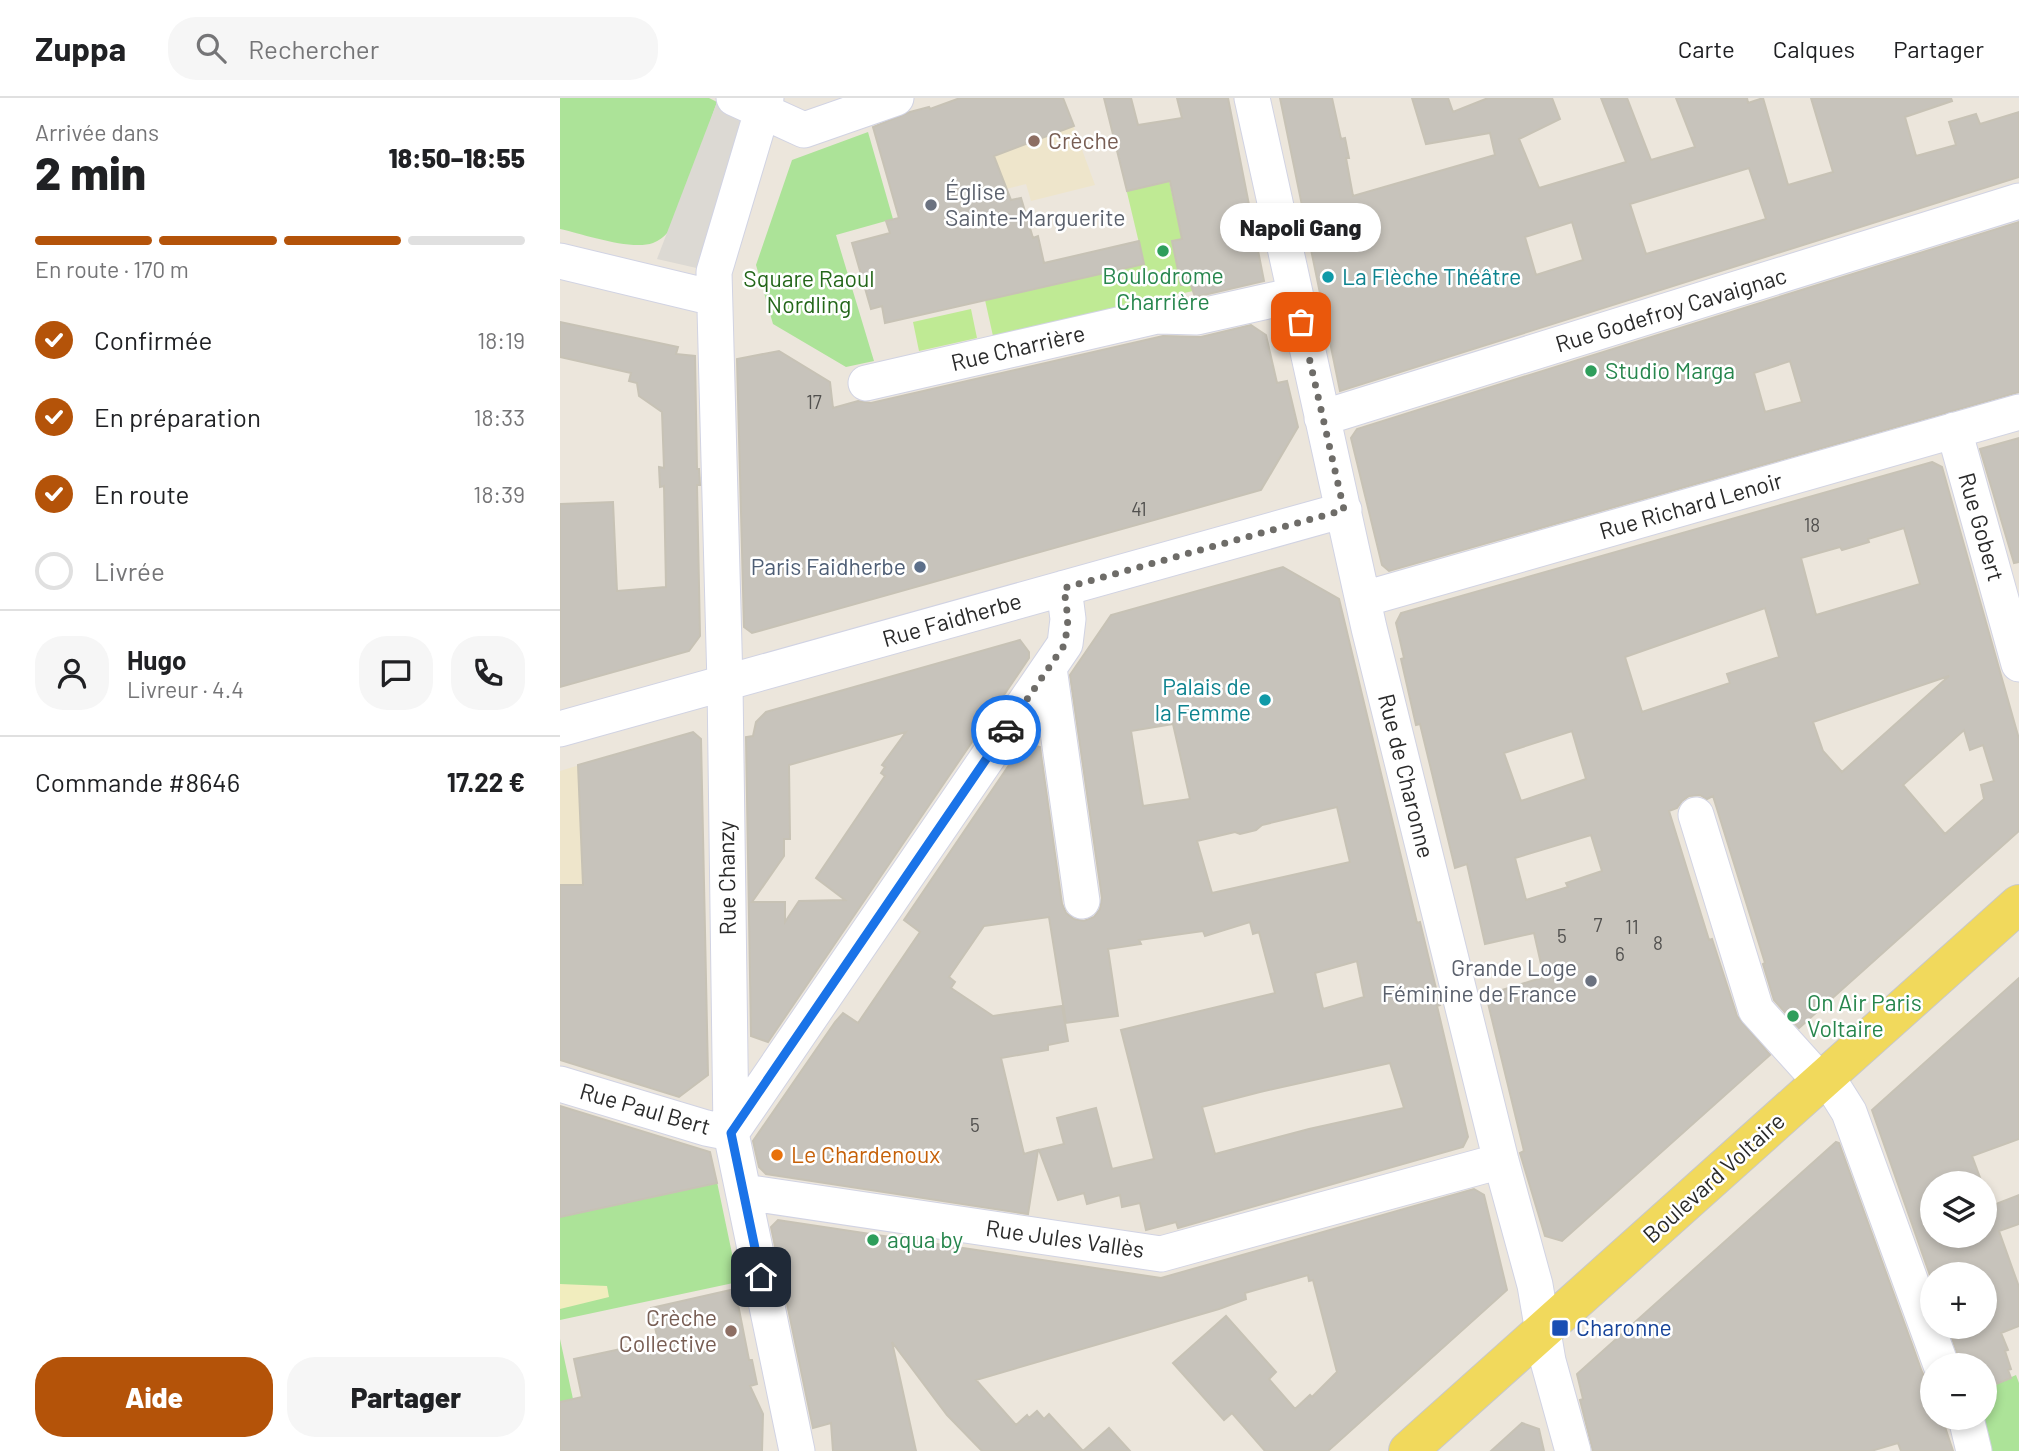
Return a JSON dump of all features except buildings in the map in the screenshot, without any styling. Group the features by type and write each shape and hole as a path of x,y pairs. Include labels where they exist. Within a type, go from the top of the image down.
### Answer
{"main road":[{"name":"Boulevard Voltaire","path":"1408,1451 2019,904"}],"street":[{"path":"754,103 804,130 896,98"},
{"name":"Rue de Charonne","path":"1252,98 1364,599 1501,1161 1535,1285 1548,1361 1573,1451"},
{"name":"Rue Chanzy","path":"754,103 714,272 725,684 731,1133 797,1451"},
{"name":"Rue Godefroy Cavaignac","path":"1322,418 2019,201"},
{"path":"560,261 714,298"},
{"name":"Rue Charrière","path":"866,383 1157,316 1197,317 1295,295"},
{"name":"Rue Richard Lenoir","path":"1364,599 2019,412"},
{"name":"Rue Gobert","path":"1954,430 2019,664"},
{"name":"Rue Faidherbe","path":"560,729 1344,510"},
{"path":"731,1133 1065,644 1068,619 1064,588"},
{"path":"1049,668 1082,901"},
{"path":"1696,815 1756,1010 1824,1079 1849,1112 1937,1353"},
{"name":"Rue Paul Bert","path":"560,1084 731,1133"},
{"name":"Rue Jules Vallès","path":"744,1192 1161,1254 1501,1161"},
{"path":"1969,1430 1974,1451"}],"shaded area":[{"name":"Crèche","path":"971,98 1063,98 1095,185 1031,201 1026,184 1006,189"},
{"path":"717,102 759,125 714,272 657,259"},
{"path":"622,752 629,925 560,924 560,771"}],"green space":[{"path":"560,98 709,98 717,102 676,220 661,239 644,245 632,245 560,229"},
{"name":"Square Raoul Nordling","path":"868,132 893,219 836,235 874,361 846,367 773,324 756,265 792,160"},
{"name":"Boulodrome Charrière","path":"1168,175 1193,291 993,336 985,300 1144,264 1125,184"},
{"path":"971,309 977,338 919,351 913,322"},
{"path":"717,1182 738,1282 560,1320 560,1217"},
{"path":"560,1339 573,1399 560,1402"},
{"path":"2016,1375 2019,1383 2019,1451 1991,1451 1984,1430 1997,1430 1997,1384"}],"sand":[{"path":"560,1284 607,1286 609,1297 560,1309"}],"way so far":[{"path":"1006,730 1065,644 1068,619 1064,588 1344,510 1301,322"}],"place":[{"name":"Crèche","path":"1034,141"},
{"name":"Église Sainte-Marguerite","path":"931,205"},
{"name":"Boulodrome Charrière","path":"1163,251"},
{"name":"La Flèche Théâtre","path":"1328,277"},
{"name":"Napoli Gang","path":"1301,322"},
{"name":"Studio Marga","path":"1591,371"},
{"name":"Paris Faidherbe","path":"920,567"},
{"name":"Palais de la Femme","path":"1265,700"},
{"name":"Grande Loge Féminine de France","path":"1591,981"},
{"name":"On Air Paris Voltaire","path":"1793,1016"},
{"name":"Le Chardenoux","path":"777,1155"},
{"name":"aqua by","path":"873,1240"},
{"name":"Charonne","path":"1560,1328"},
{"name":"Crèche Collective","path":"731,1331"}],"route":[{"path":"761,1277 731,1133 1006,730"}]}
